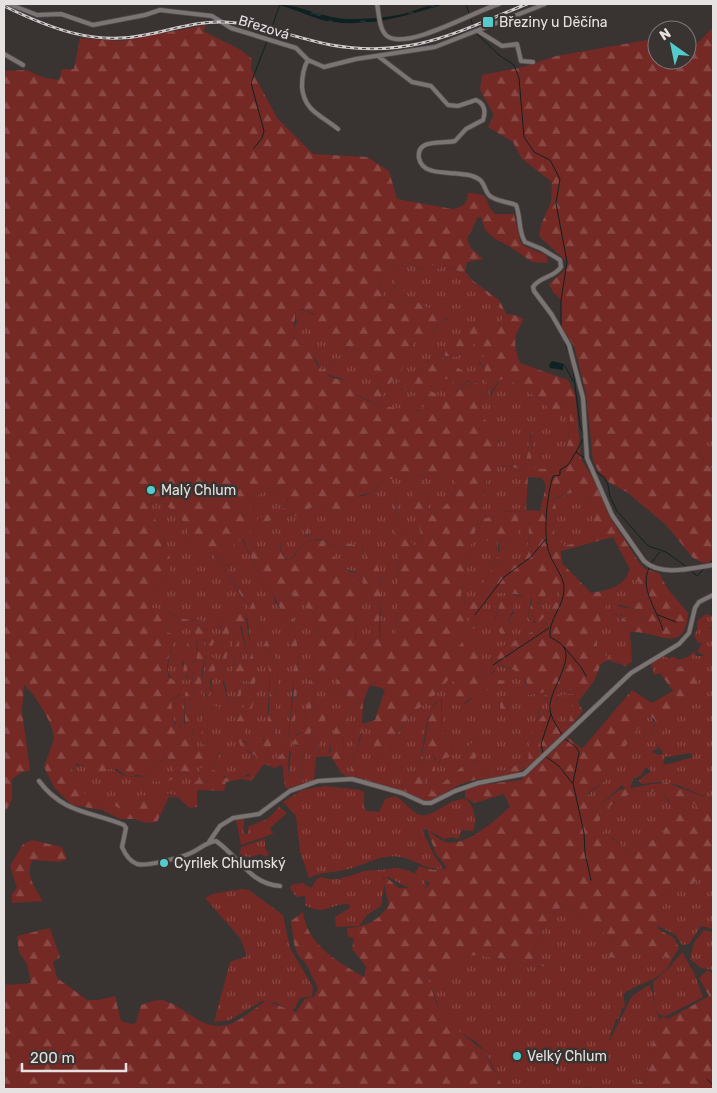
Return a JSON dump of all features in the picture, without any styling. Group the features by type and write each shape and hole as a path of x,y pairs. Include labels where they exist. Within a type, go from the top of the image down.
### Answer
{"street":[{"name":"Březová","path":"9,4 37,15 61,14 93,25 145,15 160,10 212,16 231,28 296,48 308,60"},
{"path":"378,4 382,28 387,36 399,39 436,32 469,15 500,4"},
{"path":"338,129 314,112 304,100 303,74 308,60 318,66 330,67 378,56 435,47 545,4"},
{"path":"524,5 526,10"},
{"path":"478,31 502,46 517,44 521,61 533,62"},
{"path":"4,54 24,64"},
{"path":"378,56 412,82 431,86 448,106 458,106 476,100 484,107 483,120 466,129 455,142 429,143 423,146 420,150 420,162 426,170 431,172 456,172 480,180 492,198 516,205 520,214 520,231 525,242 542,249 560,260 561,267 558,272 540,279 533,287 536,297 549,310 569,346 583,398 588,458 612,515 644,562 651,567 674,570 713,565"},
{"path":"209,842 213,834 233,818 259,814 290,791 318,781 352,779 402,793 424,803 431,803 472,784 524,774 630,673 680,644 688,633 695,608 700,602 713,594"},
{"path":"39,781 52,797 63,805 124,825 126,828 122,846 129,859 137,864 180,857 191,853 209,842 216,841"},
{"path":"213,834 216,841 227,848 254,878 262,883 280,886"}],"green space":[{"path":"206,25 203,31 241,50 252,59 251,69 277,118 313,154 367,157 389,171 397,199 452,209 464,204 468,193 481,195 485,197 495,214 514,214 520,241 524,246 546,255 548,263 532,262 495,239 485,230 481,217 478,217 467,239 471,248 483,259 467,262 465,272 473,281 499,300 507,315 512,314 524,319 515,340 520,363 568,380 575,393 581,459 598,486 608,514 640,564 645,569 659,573 667,588 688,613 686,626 682,634 676,638 630,632 632,662 625,666 608,660 601,664 594,681 578,702 583,711 552,746 524,769 510,775 467,782 426,802 404,792 389,788 403,787 415,774 423,752 430,709 441,698 442,732 451,743 452,756 440,760 431,774 436,759 432,754 427,754 422,778 426,785 431,778 433,779 432,792 464,765 467,748 479,736 482,741 474,762 475,770 487,774 493,769 503,771 528,760 530,741 539,707 537,723 545,713 553,711 556,712 559,722 564,725 569,721 576,694 560,696 572,694 574,691 566,689 556,696 544,699 545,702 542,702 545,695 552,694 545,692 527,695 524,692 527,683 523,676 512,669 497,664 492,655 495,650 546,625 553,604 562,599 559,592 551,591 541,600 540,606 547,614 538,623 528,618 532,599 529,596 498,593 492,586 488,587 482,597 484,618 478,622 474,629 469,624 468,605 474,600 493,566 490,560 492,557 498,556 499,565 520,565 528,554 529,524 521,515 518,517 519,523 516,537 507,542 500,553 498,538 481,542 476,540 482,519 490,517 496,511 519,512 524,506 524,474 516,468 509,466 500,467 499,465 502,462 509,461 512,464 525,466 532,431 534,432 531,459 533,468 551,468 557,465 565,455 567,448 570,414 567,404 562,403 560,421 556,421 544,402 507,378 499,380 489,395 487,383 482,374 485,369 479,361 486,353 473,342 472,348 456,357 445,356 443,349 471,324 488,330 498,327 505,315 486,293 457,271 443,265 440,269 433,265 424,269 409,263 382,274 380,283 385,298 392,304 418,302 427,308 438,307 450,316 438,324 431,334 415,339 399,377 392,381 379,401 373,401 372,398 384,376 382,370 367,367 361,361 354,346 348,346 343,353 339,353 328,340 313,313 302,309 295,312 293,338 306,348 322,370 338,357 325,372 330,377 345,381 358,396 378,404 419,411 425,406 426,400 423,397 413,392 397,389 396,385 400,381 411,381 423,365 438,353 472,379 457,386 449,379 439,379 431,386 431,391 445,399 468,385 483,384 475,389 484,397 480,401 481,411 500,436 495,449 495,465 487,476 482,509 469,551 461,595 466,607 464,631 450,651 457,648 469,635 478,638 481,649 478,654 485,664 475,677 488,676 496,671 500,680 507,681 475,695 458,707 454,702 455,682 449,679 435,695 411,715 395,736 387,738 378,763 373,760 375,724 364,726 359,738 355,778 363,781 347,777 341,773 331,756 316,757 314,781 291,789 285,788 282,764 275,768 264,764 251,781 242,779 226,782 224,791 197,790 197,807 190,808 178,798 169,797 157,822 147,823 134,819 120,819 102,810 72,805 55,789 44,767 54,739 53,731 42,709 24,685 22,711 30,771 22,772 12,779 12,799 4,815 4,71 26,70 45,78 59,80 62,69 74,69 80,38 121,41","holes":["407,472 418,476 428,472 440,478 449,476 456,482 454,492 449,501 433,516 428,507 426,488 421,483 416,489 413,495 413,503 422,540 413,546 405,531 397,526 396,491 395,489 392,490 394,530 399,555 396,634 386,643 380,640 380,576 377,564 371,554 361,545 371,570 369,574 362,575 364,583 369,586 372,600 373,634 371,641 365,651 342,673 323,702 310,712 320,671 332,665 355,644 355,623 362,596 358,572 352,572 342,567 324,545 357,547 333,541 306,541 292,559 287,560 280,551 282,540 279,537 265,554 260,555 250,540 250,502 267,488 282,490 288,499 285,508 258,518 257,523 263,523 291,513 297,517 308,539 309,508 319,506 339,511 357,496 371,493 386,479 398,479","528,477 542,478 546,486 540,511 526,510","574,492 591,504 593,521 602,535 564,546 554,535 556,509 554,498","157,500 162,501 185,523 189,534 190,552 195,553 201,550 213,554 251,611 267,654 270,678 269,712 264,741 250,744 244,742 243,737 255,698 253,691 257,674 244,607 240,603 233,613 219,619 224,648 221,665 225,665 230,641 228,626 230,623 235,628 237,622 242,628 248,659 246,662 241,661 239,641 235,637 232,651 235,661 231,675 238,694 235,698 228,697 223,676 230,708 241,695 243,680 250,682 243,710 235,724 240,745 257,757 249,776 224,778 218,752 210,746 204,751 194,749 189,689 185,693 185,724 180,727 174,724 171,701 184,690 181,684 168,677 167,665 172,644 181,637 167,632 166,625 184,621 205,620 182,619 167,611 149,607 152,594 169,570 170,561 166,543 150,509 150,504","613,537 630,569 620,584 610,589 591,593 562,563 561,551","243,538 259,576 273,594 288,624 290,644 296,652 288,739 281,755 269,763 266,760 274,738 278,664 266,639 250,592 247,591 244,596 228,572 230,565 224,566 220,560 221,555","632,579 639,582 643,588 640,602 617,600 613,603 639,610 642,613 643,624 634,629 614,608 614,612 629,630 630,660 626,665 599,653 597,646 600,621 607,604 616,591","292,595 314,613 318,624 319,637 314,651 313,670 306,703 305,724 303,731 295,737 291,744 299,745 301,748 300,784 291,788 288,761 290,745 294,734 299,660 294,621 286,599","370,685 385,689 375,720 362,724 363,702","340,690 346,691 347,694 331,740 331,751 328,754 319,755 319,740 328,712","358,702 360,706 354,728 352,771 348,776 343,771 344,729 353,704","315,730 313,781 304,783 302,780 306,745 311,731","167,758 174,761 174,771 181,774 184,771 196,776 195,765 203,761 213,762 221,772 212,770 209,781 206,782 207,767 201,768 198,780 189,786 189,796 186,801 173,795 159,798 140,795 133,803 116,802 115,806 123,810 120,814 104,807 83,792 74,777 72,768 75,764 85,766 109,781 112,778 108,773 108,769 117,769 128,777 138,775 147,777 152,774 149,768 151,764"]},
{"path":"713,27 713,415 700,436 698,450 705,463 713,470 713,562 703,563 693,558 666,525 628,493 610,483 600,474 593,461 586,393 574,346 561,327 561,300 553,292 549,284 566,269 567,262 539,236 541,225 551,202 552,182 522,159 513,142 488,127 494,115 480,90 482,75 523,67 556,56 647,40 647,70 697,70 697,44"},
{"path":"409,263 422,269 434,265 440,269 442,265 466,277 486,293 505,315 498,327 488,330 471,324 443,350 445,356 453,357 462,354 473,342 486,353 479,363 485,369 488,394 491,395 501,378 507,378 544,402 557,421 560,421 562,403 567,404 570,414 567,448 565,455 557,465 543,469 533,468 531,459 534,432 531,432 525,466 522,467 511,463 501,467 513,467 524,474 524,506 519,512 498,511 490,517 482,519 476,540 498,538 498,552 501,552 507,542 516,537 518,517 521,515 529,524 528,554 520,565 500,566 498,559 490,560 493,566 474,600 469,604 469,615 476,627 478,622 482,620 482,597 488,587 492,586 498,593 506,591 517,596 527,595 531,597 528,618 535,623 547,614 540,606 541,600 551,591 559,592 562,599 553,605 546,625 495,650 493,659 503,667 519,672 523,676 527,695 545,692 552,694 544,696 544,700 566,689 574,691 572,694 561,696 576,694 569,721 564,725 559,722 553,711 547,712 537,723 540,708 528,760 503,771 493,769 487,774 475,770 474,766 479,736 467,748 464,765 432,793 432,779 426,785 422,778 427,754 432,754 438,765 442,758 452,756 451,743 442,732 442,699 434,704 429,714 420,761 414,775 406,785 393,789 374,785 356,778 355,763 363,727 376,725 373,760 378,763 387,738 399,732 411,715 435,695 448,679 455,682 459,706 469,701 475,694 502,684 502,681 497,676 497,672 494,671 488,676 475,677 483,667 478,654 480,651 469,635 457,648 449,651 464,631 465,603 461,595 469,551 482,509 487,476 491,470 496,445 500,440 481,412 480,401 484,397 475,389 482,384 472,383 459,389 447,399 442,399 431,390 435,381 440,379 449,379 457,386 470,381 438,353 423,365 411,381 400,381 397,389 410,391 421,396 427,403 422,410 395,409 376,404 359,396 342,379 325,372 338,357 322,370 317,361 292,335 297,321 295,312 302,310 309,312 323,323 345,351 349,346 354,346 368,367 382,370 384,376 372,398 381,398 392,381 399,377 415,339 434,331 438,324 449,318 418,302 392,304 381,291 382,274","holes":["408,271 405,288 400,296 388,294 396,285 394,280","500,603 514,612 508,621 512,623 506,627 506,633 501,636 495,617","505,696 510,712 500,713 499,702"]},
{"path":"411,271 416,275 415,278 397,299 391,299 388,294 396,286 394,280 405,272"},
{"path":"713,415 713,470 700,456 698,442 702,430"},
{"path":"407,472 420,476 428,472 440,478 449,476 456,481 452,497 433,516 428,507 427,493 416,490 413,504 422,540 413,546 405,531 397,526 396,491 393,495 394,530 399,554 396,634 386,643 380,640 381,578 372,557 363,546 362,550 368,559 371,571 369,574 362,575 364,583 369,586 372,600 373,634 371,641 365,651 342,673 323,702 310,712 320,671 332,665 356,638 355,623 362,596 358,572 343,569 324,545 353,547 350,544 318,539 306,541 290,560 282,555 282,540 265,554 260,555 250,540 250,502 267,488 282,490 287,496 287,504 282,510 263,518 263,523 291,513 297,517 307,538 309,536 307,525 309,508 319,506 339,511 357,496 364,496 373,492 386,479 398,479"},
{"path":"574,492 591,504 593,516 602,536 564,546 554,535 556,509 554,499"},
{"path":"157,500 162,501 185,523 189,534 190,552 201,550 213,554 251,611 260,632 270,665 267,732 262,743 250,744 243,740 245,726 255,698 253,691 257,674 250,644 248,621 240,603 234,613 219,622 224,648 221,665 225,665 230,641 228,626 230,623 239,622 248,659 246,662 241,661 239,641 235,637 233,644 234,681 238,694 235,698 228,697 224,679 223,683 230,708 241,695 243,680 250,682 243,710 235,724 248,752 257,757 250,773 243,776 226,778 221,772 211,776 208,782 205,779 207,772 201,768 198,780 190,788 188,799 184,801 175,795 169,794 159,798 140,796 133,803 116,803 123,810 120,814 95,802 80,790 75,782 73,765 89,767 98,775 111,778 108,768 132,777 147,777 152,774 149,768 151,764 167,758 174,761 174,771 181,774 184,771 196,776 194,766 201,761 210,760 217,766 219,753 210,746 204,751 194,749 189,690 185,693 184,726 176,726 172,715 171,701 180,695 171,680 168,666 172,644 180,638 167,632 166,625 184,621 205,621 182,619 170,612 149,607 152,594 169,570 170,561 166,543 150,509 150,504","holes":["197,624 207,631 208,645 203,638 206,654 200,693 209,704 219,708 209,710 207,713 208,744 202,744 201,741 203,703 194,697 191,685 194,670 191,664 197,660","188,640 192,646 192,652 187,665 187,680 179,654 185,654","209,655 217,666 212,675 211,694 208,697 205,696 204,682 210,665"]},
{"path":"242,538 259,576 273,594 275,602 283,613 290,629 290,639 296,652 288,739 281,755 269,763 266,760 274,738 278,664 266,639 251,595 247,591 244,596 228,572 229,564 224,566 220,562 221,555"},
{"path":"632,579 639,582 643,588 640,602 619,601 617,606 639,610 642,613 643,624 639,628 632,628 621,614 614,613 629,630 630,660 626,665 599,653 597,638 600,620 606,604 616,591"},
{"path":"295,596 314,613 318,624 319,637 314,651 313,670 306,703 305,724 303,731 296,735 294,746 299,745 301,748 300,784 291,788 288,778 291,753 289,746 294,732 299,660 294,621 286,599"},
{"path":"509,601 514,607 508,621 512,624 506,627 506,633 501,636 495,620 500,603"},
{"path":"706,614 713,617 713,626 706,629 713,628 713,800 678,785 659,782 641,784 639,780 651,771 646,767 641,775 633,779 630,789 626,790 622,785 600,805 595,813 591,814 587,811 585,797 608,778 626,744 649,715 655,723 650,732 658,748 651,752 659,755 663,754 662,740 665,724 677,704 696,692 698,678 686,665 654,675 651,664 664,656 670,659 675,657 678,660 688,657 694,651 696,656 706,656 697,652 702,643 698,643 694,635 697,630 697,621","holes":["691,753 693,757 666,765 663,763 665,757"]},
{"path":"197,624 216,638 212,646 208,645 203,639 206,654 202,671 201,695 209,700 210,704 222,708 211,709 207,713 208,744 205,746 201,741 203,703 195,698 191,687 194,672 191,664 196,662 198,648 194,628"},
{"path":"188,639 191,641 193,655 188,663 186,681 183,674 184,661 178,662 176,658 179,654 185,654"},
{"path":"209,655 214,658 217,666 210,681 211,694 208,697 204,690 204,682 209,665"},
{"path":"686,665 698,677 696,693 682,700 677,705 666,723 662,737 662,751 653,740 650,732 655,725 655,720 649,715 628,742 608,778 588,793 584,800 590,813 595,813 600,805 619,790 667,783 713,800 713,883 700,877 686,890 672,889 657,917 658,929 674,938 679,948 672,959 639,949 621,959 609,957 613,940 564,904 545,923 532,953 534,959 560,967 559,973 542,966 529,966 513,960 475,955 464,958 454,969 438,975 423,971 422,975 430,983 436,1003 451,1025 484,1051 504,1089 4,1089 4,982 7,985 31,983 27,964 19,952 17,936 50,928 60,957 53,962 57,978 87,1000 98,1000 115,996 121,1021 132,1024 136,1023 141,1005 158,1000 177,1006 202,1022 220,1026 235,1022 266,1001 296,1012 305,999 315,996 318,988 306,964 298,955 294,944 291,921 303,912 306,924 317,943 334,959 364,977 366,966 352,949 354,938 348,937 347,928 366,925 385,911 389,905 383,880 386,877 399,888 426,888 430,883 414,875 419,866 433,870 447,868 436,854 427,829 436,837 446,842 454,842 472,837 510,807 504,794 475,803 465,798 465,790 480,785 521,780 568,737 582,749 632,690 652,703 673,691 660,673","holes":["636,792 662,792 672,804 678,798 688,800 697,806 698,813 684,812 679,807 674,808 674,812 669,812 668,825 664,828 663,836 627,850 612,838 603,834 603,828 599,822 617,800"]},
{"path":"340,690 346,691 347,694 328,754 319,755 319,739 327,711"},
{"path":"500,696 505,696 510,713 503,715 500,713"},
{"path":"358,702 360,706 354,728 352,771 348,776 343,772 344,729 353,704"},
{"path":"315,730 313,781 304,783 302,781 306,745 311,731"},
{"path":"166,774 168,779 176,777 167,782 149,781 161,778"},
{"path":"325,786 360,790 364,793 366,811 379,812 385,799 395,796 420,815 431,814 453,802 465,799 473,809 475,818 473,831 462,830 459,838 444,839 427,829 422,830 435,857 442,866 441,869 430,868 401,857 387,856 349,869 319,874 309,878 300,851 296,816 283,802 302,790"},
{"path":"644,791 662,792 669,802 674,803 677,798 688,800 697,806 698,813 687,813 682,810 669,814 668,825 664,828 663,836 627,850 613,838 603,834 599,822 617,800 629,794"},
{"path":"279,807 287,813 270,828 273,834 241,845 236,819 244,817 243,832 246,834 248,833 248,827 269,818"},
{"path":"265,839 265,848 269,854 266,857 260,854 251,857 239,856 241,847"},
{"path":"32,840 62,847 67,859 59,862 33,860 30,876 43,901 12,903 12,894 17,888 10,866 23,844"},
{"path":"393,868 403,869 418,875 427,886 413,889 389,877 383,878 381,906 367,915 359,926 336,927 335,917 350,908 349,904 318,910 305,905 305,896 296,897 290,888 292,885 302,883 311,888 317,879 322,877 338,879 365,871"},
{"path":"700,877 713,883 713,929 701,926 689,944 682,945 676,935 658,926 657,917 672,889 686,890"},
{"path":"241,889 249,890 283,915 290,948 313,987 312,996 300,998 295,1008 291,1011 276,1003 262,1001 230,1020 214,1022 230,962 247,956 240,938 205,898 212,894"},
{"path":"564,904 613,940 609,957 620,959 639,949 672,959 664,972 657,977 623,994 625,1007 622,1008 619,1018 616,1019 609,1042 632,996 649,985 660,1019 656,1023 646,1081 618,1086 614,1089 590,1089 587,1087 581,1089 504,1089 481,1047 446,1020 432,989 422,975 423,971 454,969 464,958 475,955 513,960 529,966 560,967 534,959 532,953 545,923"},
{"path":"704,930 713,932 713,970 701,968 690,959 694,943"},
{"path":"682,952 694,973 703,997 666,1016 659,1015 655,1009 653,982 668,969"},
{"path":"707,971 713,973 713,1089 614,1089 618,1086 646,1081 656,1023 664,1016 668,1019 709,996 699,978"}],"water":[{"path":"273,4 292,6 348,19 403,14 428,6 444,4 416,13 375,22 346,23 331,22"},
{"path":"552,361 564,364 563,370 550,368 549,365"}],"waterway":[{"path":"268,38 280,4"},
{"path":"466,4 473,26"},
{"path":"477,34 499,55 514,65 519,78 524,137 534,152 550,160 560,179 556,203 567,262 561,300 561,328"},
{"path":"254,148 262,138 264,131 251,83 267,41"},
{"path":"563,337 572,362 580,425 584,437 576,452 586,459"},
{"path":"565,366 573,381"},
{"path":"562,735 552,716 550,703 566,660 566,652 562,645 550,637 550,631 553,619 561,603 564,586 548,547 546,516 553,476 560,475 560,470 568,465 576,452"},
{"path":"595,471 604,477 608,485 610,497 617,511 648,546 666,552 688,568"},
{"path":"475,615 504,577 531,557 545,540"},
{"path":"660,552 647,572 646,582 650,600 663,630"},
{"path":"708,564 713,560"},
{"path":"691,571 697,576 706,567"},
{"path":"658,615 676,622"},
{"path":"493,665 549,628"},
{"path":"564,647 586,676"},
{"path":"543,753 541,744 551,714"},
{"path":"564,738 577,748 579,753 573,783 584,833 585,853 591,880"},
{"path":"545,756 559,766 572,783"},
{"path":"707,1079 713,1085"}],"railway":[{"path":"4,6 55,28 72,33 108,38 126,38 194,24 224,22 251,25 331,45 386,48 410,46 433,40 527,4"}],"place":[{"name":"Březiny u Děčína","path":"488,22"},
{"name":"Malý Chlum","path":"151,490"},
{"name":"Cyrilek Chlumský","path":"164,863"},
{"name":"Velký Chlum","path":"517,1056"}]}
